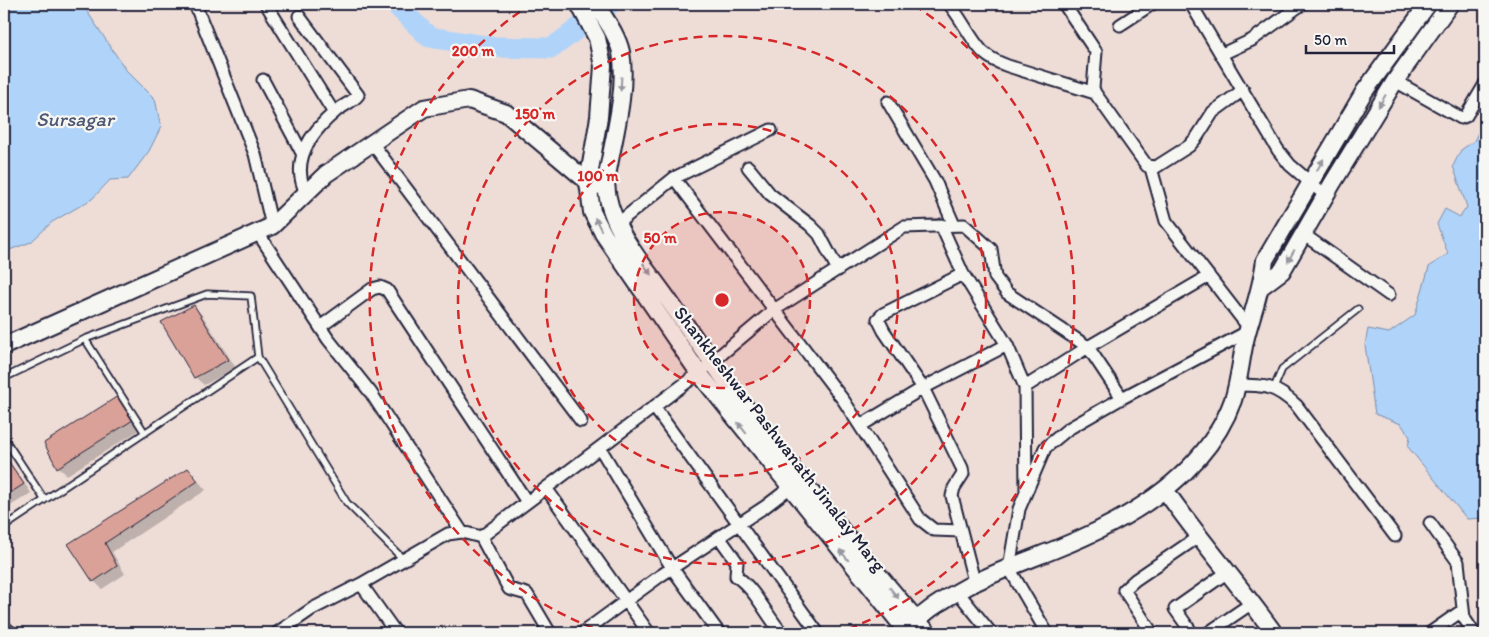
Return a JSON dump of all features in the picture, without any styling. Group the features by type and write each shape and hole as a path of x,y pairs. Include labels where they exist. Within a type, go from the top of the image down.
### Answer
{"street":[{"path":"195,4 255,154 265,230 320,327 371,393 462,532"},
{"path":"266,4 334,113"},
{"name":"Shankheshwar Pashwanath Jinalay Marg","path":"579,4 597,38 603,66 602,87 588,182 592,212 604,235 705,368"},
{"path":"596,4 616,36 622,61 621,91 606,182 606,196 617,224 705,368 912,630 938,604 974,581 1090,536 1164,490 1194,463 1216,436 1233,399 1248,330 1262,286 1265,260 1364,92 1428,4"},
{"path":"950,4 961,17 982,52 994,60 1095,93"},
{"path":"1064,4 1094,47 1096,57 1093,88 1095,93 1143,162 1151,168 1166,221 1248,330"},
{"path":"1120,25 1152,4"},
{"path":"1191,4 1278,150 1290,165 1325,195"},
{"path":"1222,54 1252,40 1302,4"},
{"path":"1262,286 1282,271 1394,80 1445,6"},
{"path":"299,16 358,95 334,113 317,130 302,153"},
{"path":"263,80 302,153 302,184 306,193"},
{"path":"1394,80 1461,118 1466,116 1485,84"},
{"path":"1151,168 1189,146 1198,137 1213,112 1243,90"},
{"path":"4,346 265,230 326,174 424,108 469,100 506,113 606,196"},
{"path":"888,102 935,181 954,225"},
{"path":"617,224 674,178 771,130"},
{"path":"372,143 581,421"},
{"path":"748,167 770,194 819,234 838,270"},
{"path":"674,178 844,402 925,526 934,530 961,531"},
{"path":"481,537 705,368 774,310 904,227 964,224 991,249 995,277 1006,293 1088,347 1122,398"},
{"path":"940,225 963,274 1007,345 1025,387 1026,494"},
{"path":"1303,234 1389,294"},
{"path":"963,274 883,314 878,319 884,331 923,388 962,468 961,480 954,488 952,496 974,581"},
{"path":"1025,387 1088,347 1209,276"},
{"path":"320,327 372,290 380,287 387,290 527,502"},
{"path":"1047,633 1009,568 1019,509 1045,448 1068,429 1248,330"},
{"path":"860,426 923,388 1007,345"},
{"path":"1236,385 1274,388 1296,406 1395,536"},
{"path":"654,407 818,633"},
{"path":"600,448 672,568 720,633"},
{"path":"582,633 795,483"},
{"path":"546,488 649,633"},
{"path":"1164,490 1198,537 1229,571 1274,633"},
{"path":"1430,524 1458,562 1464,618 1474,633"},
{"path":"277,633 312,609 361,584 448,534 462,532 481,537 509,589 526,594 550,633"},
{"path":"719,537 738,562 736,576 748,584 769,619 782,633"},
{"path":"1150,633 1124,590 1134,580 1198,537"},
{"path":"1192,633 1175,608 1229,571"},
{"path":"361,584 396,633"},
{"path":"958,591 991,633"},
{"path":"1208,633 1252,603"},
{"path":"1430,633 1463,610"}],"lane":[{"path":"4,378 84,339 208,294 251,296 258,357 347,503 404,559"},
{"path":"1274,388 1277,377 1286,366 1358,309"},
{"path":"84,339 145,433"},
{"path":"4,527 44,498 258,357"},
{"path":"4,438 44,498"},
{"path":"4,623 16,633"}],"water":[{"name":"Sursagar","path":"4,4 82,4 126,70 155,99 161,127 149,151 128,179 110,180 92,199 52,222 31,242 4,252"},
{"path":"1485,118 1485,518 1467,519 1408,447 1410,437 1401,424 1375,414 1365,345 1368,329 1389,333 1415,315 1429,267 1448,254 1437,224 1445,209 1460,217 1467,207 1453,166 1461,150 1474,141"}],"building":[{"path":"194,305 228,360 194,378 161,322"},
{"path":"118,396 133,420 57,468 44,443"},
{"path":"4,455 24,484 4,497"},
{"path":"188,468 198,481 105,543 117,566 93,582 68,544"}],"waterway":[{"path":"395,4 429,37 493,47 552,48 610,4"}]}
